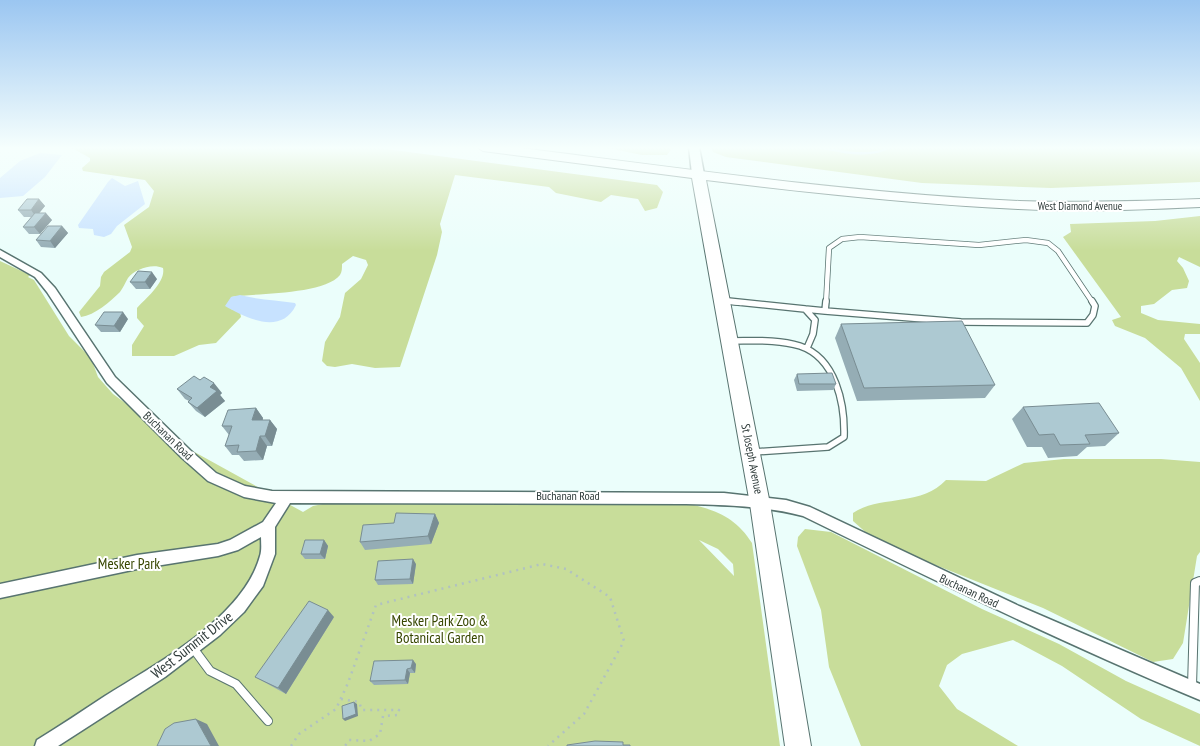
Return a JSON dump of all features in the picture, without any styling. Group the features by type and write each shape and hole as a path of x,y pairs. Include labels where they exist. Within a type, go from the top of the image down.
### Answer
{"main road":[{"name":"St Joseph Avenue","path":"699,182 751,452 798,746"},
{"name":"West Diamond Avenue","path":"762,182 870,195 969,203 1093,207 1200,203"}],"street":[{"name":"Buchanan Road","path":"0,253 38,275 56,297 111,380 186,454 212,477 244,491 272,497 686,498 786,506 805,512 1103,653 1196,690"},
{"path":"0,591 137,562 218,550 233,545 268,526 287,497"},
{"name":"West Summit Drive","path":"43,746 173,663 241,606 257,584 271,540 268,526"}],"lane":[{"path":"721,301 825,311 961,322 1087,322 1093,315 1095,306 1058,250 1048,243 1026,240 979,245 860,237 842,239 829,248 825,311"},
{"path":"805,309 815,320 807,348"},
{"path":"729,341 783,343 807,348 819,357 829,371 837,388 845,426 844,437 828,447 751,452"},
{"path":"1196,690 1195,583 1200,581"},
{"path":"193,648 210,671 236,684 268,721"}],"path":[{"path":"291,746 299,734 336,709 376,605 542,564 566,570 610,597 624,641 584,714 548,746"},
{"path":"341,698 359,702 362,710 399,710 398,715 383,716 380,734 369,741 348,740 345,746"}],"green space":[{"path":"146,182 453,182 440,224 442,232 437,255 400,367 375,368 352,364 335,367 327,366 322,361 325,342 340,317 345,293 361,279 368,265 366,260 353,256 342,264 340,275 332,282 305,290 231,297 231,309 240,312 241,317 216,343 199,345 174,356 132,356 132,345 144,326 137,318 137,308 158,284 163,268 154,266 139,270 128,278 120,292 102,308 92,314 81,317 79,312 100,286 101,277 104,272 130,252 132,247 124,225 149,207 154,191"},
{"path":"508,182 633,182 657,185 663,192 657,208 645,211 638,199 611,195 601,202 556,193 549,187"},
{"path":"913,182 1200,182 1051,188"},
{"path":"1200,216 1200,267 1179,257 1177,261 1183,268 1189,281 1187,288 1172,290 1154,304 1141,306 1141,313 1158,320 1200,324 1200,334 1185,334 1184,339 1200,363 1200,401 1181,368 1145,338 1115,326 1112,320 1121,317 1063,237 1071,232 1070,224 1155,221"},
{"path":"0,261 30,275 28,277 34,280 69,336 91,358 98,377 113,394 139,413 151,428 303,512 313,506 333,502 689,504 725,516 746,534 752,543 780,746 0,746","holes":["699,540 718,549 733,564 734,576"]},
{"path":"1064,459 1161,459 1200,462 1200,552 1197,556 1183,643 1173,659 1153,662 1043,608 903,552 871,537 853,521 853,513 863,508 925,494 946,480 986,481 1024,463"},
{"path":"805,529 831,532 982,609 1059,644 1126,681 1200,714 1200,746 1141,719 1062,666 1013,640 962,654 947,665 939,686 957,709 1018,746 861,746 829,667 821,610 797,546 798,537"}],"water":[{"path":"0,182 39,182 23,196 0,198"},
{"path":"108,182 118,182 125,186 138,182 145,204 117,226 111,234 104,237 94,235 93,229 79,228 78,225"},
{"path":"240,295 295,303 296,305 290,314 282,320 263,322 225,306 231,297"}],"building":[{"path":"27,199 39,199 31,210 18,210"},
{"path":"35,213 46,213 34,227 23,227"},
{"path":"48,226 62,226 50,241 36,240"},
{"path":"138,271 152,272 145,282 130,282"},
{"path":"104,312 123,312 114,326 95,325"},
{"path":"962,321 995,385 864,388 841,324"},
{"path":"832,373 836,384 799,384 797,374"},
{"path":"194,376 200,380 204,377 214,383 210,387 217,391 197,408 188,402 192,398 177,389"},
{"path":"1099,403 1119,433 1085,435 1090,444 1060,445 1054,434 1039,435 1023,407"},
{"path":"256,408 252,420 270,420 265,436 260,436 256,451 237,452 239,445 225,446 232,426 222,426 228,410"},
{"path":"396,513 435,514 428,536 360,542 363,525 394,523"},
{"path":"305,540 324,540 320,554 301,554"},
{"path":"413,559 410,579 375,580 378,561"},
{"path":"309,601 328,610 278,688 255,677"},
{"path":"413,660 411,668 407,669 405,680 370,681 374,661"},
{"path":"354,702 356,714 343,719 342,706"},
{"path":"196,719 211,746 157,746 165,729 174,723"},
{"path":"595,741 623,742 623,745 630,746 567,746"}],"park label":[{"name":"Mesker Park","path":"129,564"},
{"name":"Mesker Park Zoo & Botanical Garden","path":"440,630"}]}
